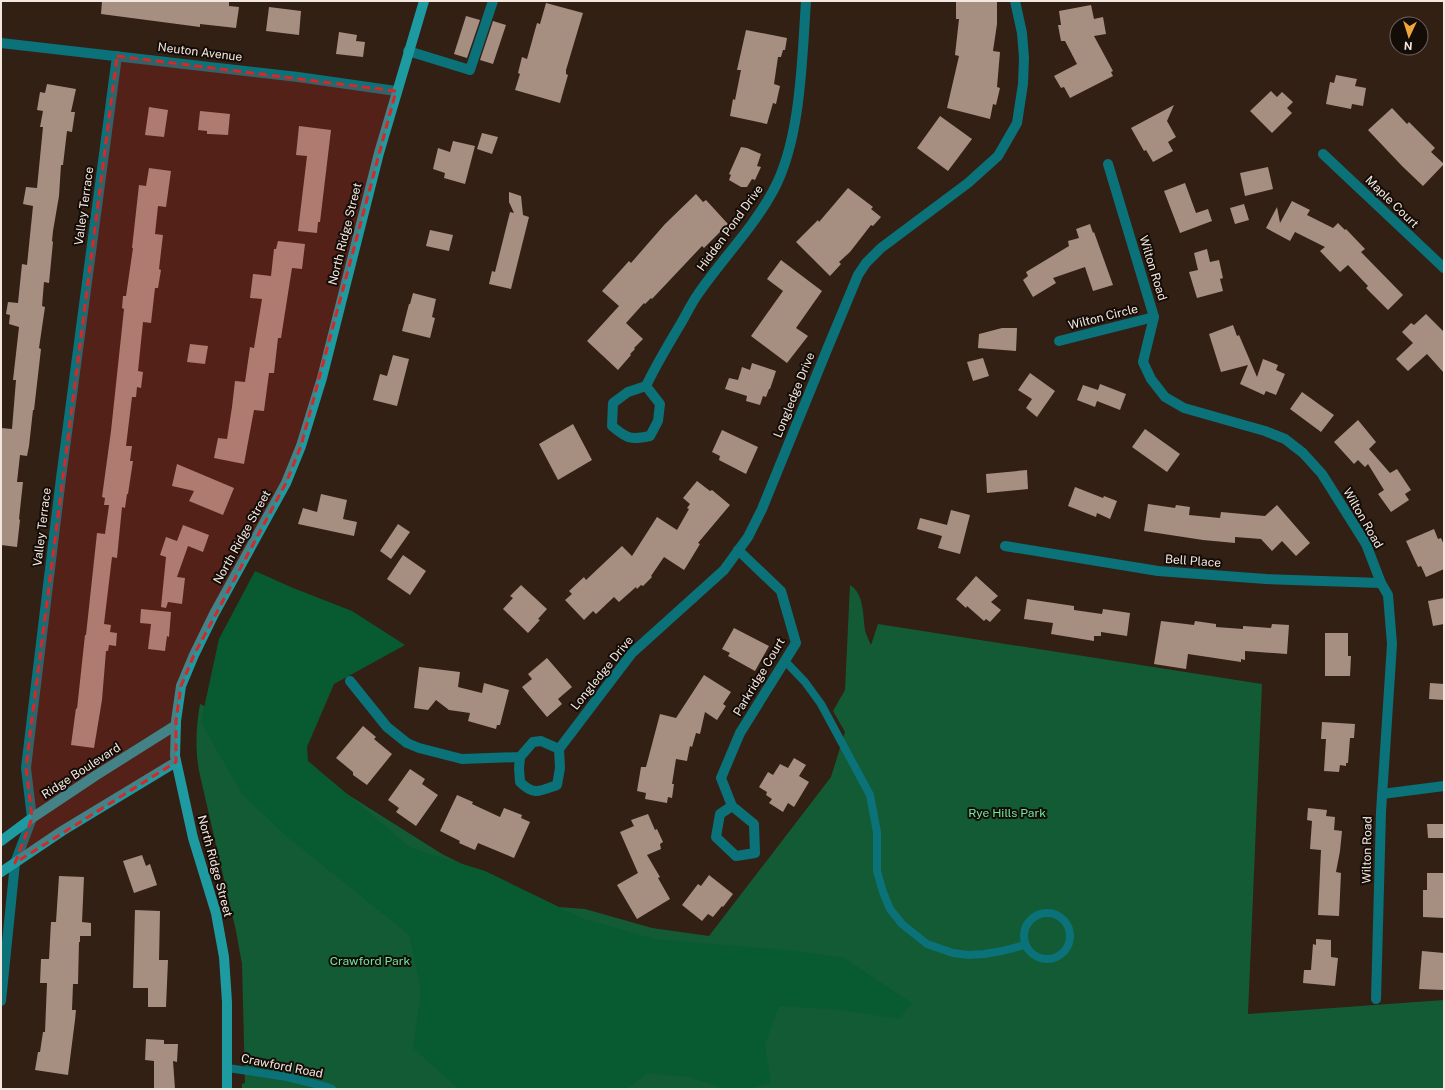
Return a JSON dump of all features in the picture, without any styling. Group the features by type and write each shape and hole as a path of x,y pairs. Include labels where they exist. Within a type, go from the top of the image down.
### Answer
{"street":[{"name":"North Ridge Street","path":"227,1089 227,1002 222,950 216,912 193,838 176,762 176,724 181,686 214,614 286,483 301,446 322,378 396,91 403,74 408,51 424,1"},
{"path":"408,51 470,70 493,1"},
{"name":"Hidden Pond Drive","path":"646,386 657,364 698,294 764,207 774,190 784,166 794,126 801,71 806,1"},
{"name":"Longledge Drive","path":"559,749 632,653 724,570 748,537 762,509 858,275 866,263 881,248 973,179 998,156 1017,123 1023,84 1024,58 1022,33 1015,1"},
{"name":"Neuton Avenue","path":"1,43 298,77 396,91"},
{"name":"Valley Terrace","path":"1,1001 15,863 32,818 26,768 63,462 117,56"},
{"name":"Maple Court","path":"1323,154 1444,268"},
{"name":"Wilton Road","path":"1108,164 1154,317 1143,362 1151,379 1165,397 1184,408 1265,431 1285,439 1303,453 1322,474 1366,544 1381,583 1388,595 1392,644 1382,794 1376,999"},
{"name":"Wilton Circle","path":"1059,341 1154,317"},
{"path":"646,386 660,404 658,421 650,436 638,438 623,436 612,426 613,403 628,392 646,386"},
{"name":"Bell Place","path":"1005,546 1158,571 1266,579 1381,583"},
{"name":"Parkridge Court","path":"732,806 720,814 716,837 736,856 755,853 754,824 732,806 721,778 740,734 796,643 781,591 738,550"},
{"path":"350,681 387,727 407,743 419,748 462,759 520,757"},
{"name":"Ridge Boulevard","path":"1,841 32,818 176,724"},
{"path":"541,741 559,749 560,768 557,785 538,792 528,789 520,782 520,757 533,742 541,741"},
{"path":"1,872 62,831 176,762"},
{"path":"1382,794 1444,786"}],"lane":[{"path":"785,661 805,682 821,704 870,795 877,832 878,871 883,892 890,909 902,924 928,944 953,953 968,955 984,954 1002,951 1025,944"},
{"path":"1042,914 1056,915 1062,918 1070,931 1069,945 1065,952 1052,959 1037,957 1031,953 1025,944 1024,933 1026,927 1030,921 1042,914"},
{"name":"Crawford Road","path":"228,1068 287,1077 327,1086 332,1089"}],"highlighted area":[{"path":"117,56 396,91 301,446 286,483 194,655 181,686 176,721 176,762 15,863 32,818 26,768"}],"green space":[{"path":"255,571 293,588 352,611 405,645 334,684 307,747 308,761 411,848 485,871 584,919 655,939 798,951 844,958 912,1003 899,1019 841,1010 779,1006 765,1044 771,1083 748,1089 725,1089 689,1077 648,1073 627,1089 459,1089 413,1048 421,990 409,935 285,835 241,793 201,722 219,639"},
{"path":"850,585 858,593 862,605 865,630 871,645 878,624 1262,684 1248,1014 1444,1000 1444,1089 242,1089 242,1084 245,1083 242,964 236,931 199,771 196,738 200,704 233,722 442,854 546,906 585,909 652,928 709,936 831,777 845,732 833,711 845,690"}],"building":[{"path":"102,1 229,1 229,6 239,7 236,28 200,24 200,27 101,14"},
{"path":"956,1 997,1 997,24 993,51 1000,52 997,87 1000,88 996,105 993,104 990,119 947,108 959,56 955,55 959,19 956,19"},
{"path":"546,3 583,13 566,70 566,74 568,75 560,103 515,90 520,74 518,73 522,57 527,59 537,23 540,24"},
{"path":"1091,5 1094,19 1103,17 1106,34 1094,36 1113,71 1111,72 1113,76 1070,98 1064,87 1061,88 1054,76 1077,64 1065,41 1061,41 1058,25 1061,25 1059,11"},
{"path":"269,7 301,11 299,35 266,31"},
{"path":"466,16 480,20 467,58 454,54"},
{"path":"493,21 506,25 493,64 480,60"},
{"path":"746,30 787,38 785,50 783,50 781,57 778,57 774,84 780,86 776,104 773,103 767,124 730,116 741,70 737,70"},
{"path":"339,32 357,35 356,41 365,42 363,57 336,54"},
{"path":"1336,75 1357,79 1355,86 1366,88 1363,106 1352,104 1351,109 1326,104 1330,82 1334,83"},
{"path":"47,84 76,89 71,112 75,112 72,132 67,131 63,165 61,165 59,196 53,231 49,283 44,282 42,306 45,307 39,348 41,349 29,446 27,456 20,455 17,482 23,482 17,547 1,545 1,428 12,429 16,380 13,380 19,327 9,324 10,315 6,314 8,302 18,303 22,264 27,265 33,206 23,204 26,187 37,188 43,127 40,127 43,111 37,110 40,92 45,93"},
{"path":"1271,91 1277,97 1282,92 1293,102 1287,108 1292,113 1272,133 1250,111"},
{"path":"1174,105 1167,121 1176,137 1168,142 1173,151 1153,162 1146,150 1144,151 1131,128"},
{"path":"149,107 168,110 164,137 145,135"},
{"path":"1392,108 1407,124 1409,122 1435,148 1431,152 1444,164 1423,186 1368,130"},
{"path":"200,111 230,114 228,135 207,134 207,131 198,130"},
{"path":"940,116 972,139 948,171 917,148"},
{"path":"299,126 331,130 320,222 318,222 317,233 298,231 307,156 296,155"},
{"path":"482,133 498,137 492,154 477,149"},
{"path":"453,141 475,146 465,184 444,178 445,173 433,169 438,148 450,152"},
{"path":"741,147 761,154 757,166 761,167 755,180 752,179 747,187 741,187 729,180 731,175 729,174"},
{"path":"1268,167 1273,189 1245,196 1240,173"},
{"path":"149,168 171,171 166,207 158,206 155,234 163,235 159,269 161,270 158,288 155,288 151,323 143,322 138,371 143,372 141,388 137,387 136,397 132,397 126,446 132,446 130,461 133,461 125,508 122,507 117,558 112,557 104,624 111,625 110,632 117,633 116,646 109,645 108,651 106,651 102,700 94,748 71,745 76,708 77,709 97,533 105,534 109,505 104,505 105,498 102,497 111,431 124,309 122,308 123,296 126,296 133,248 139,185 146,186"},
{"path":"1185,183 1196,213 1208,209 1212,221 1180,233 1164,191"},
{"path":"848,188 873,207 871,209 881,217 873,226 871,225 850,252 839,262 841,264 830,276 796,242 818,220 819,222"},
{"path":"509,192 521,196 523,215 529,217 511,289 489,284 492,271 495,272 510,212 514,213 509,202"},
{"path":"696,194 703,202 706,200 728,224 704,248 702,246 652,299 651,298 645,304 644,303 626,323 643,339 634,348 635,349 630,354 631,355 618,370 587,341 619,306 602,291 629,261 631,263 665,224"},
{"path":"1292,201 1310,210 1307,215 1333,228 1338,223 1345,230 1346,229 1365,249 1361,252 1403,295 1388,310 1366,288 1368,286 1348,265 1340,272 1320,251 1325,247 1295,232 1290,241 1266,228 1277,207 1280,223"},
{"path":"1244,204 1249,220 1235,224 1230,208"},
{"path":"1090,224 1113,285 1093,291 1085,267 1053,278 1056,283 1033,297 1023,280 1028,276 1026,272 1069,246 1068,241 1079,238 1076,229"},
{"path":"430,230 453,235 449,251 426,246"},
{"path":"278,241 305,244 302,269 292,268 281,338 278,338 274,373 269,373 264,411 254,410 244,464 214,458 218,438 227,439 235,381 245,382 250,347 254,348 262,299 250,298 253,274 271,276 274,249 276,249"},
{"path":"1207,249 1210,262 1219,260 1223,278 1220,279 1223,291 1197,298 1189,272 1198,270 1194,253"},
{"path":"781,260 822,291 796,328 808,336 787,363 751,336 783,291 767,279"},
{"path":"413,293 436,299 432,317 435,318 430,338 402,331"},
{"path":"1426,314 1444,332 1444,373 1427,354 1408,371 1396,359 1413,343 1402,332 1411,323 1414,325"},
{"path":"1233,325 1237,336 1239,335 1257,377 1263,359 1278,365 1276,370 1285,374 1276,395 1266,391 1264,395 1240,384 1248,365 1221,372 1209,334"},
{"path":"1002,328 1017,328 1016,351 978,348 979,334"},
{"path":"190,344 208,346 205,364 187,362"},
{"path":"393,355 409,359 397,406 373,400 380,374 387,376"},
{"path":"983,358 989,376 973,381 967,362"},
{"path":"752,363 776,371 770,389 766,397 763,396 760,405 746,401 747,396 725,389 729,378 738,380 742,367 750,370"},
{"path":"1030,373 1055,391 1037,417 1026,408 1032,399 1018,390"},
{"path":"1100,384 1126,394 1120,410 1097,401 1095,407 1077,400 1083,385 1098,390"},
{"path":"1302,392 1334,415 1321,432 1290,409"},
{"path":"1358,420 1376,442 1369,449 1390,473 1397,469 1411,490 1405,494 1409,500 1391,512 1378,494 1384,490 1368,464 1365,467 1358,460 1354,464 1334,442"},
{"path":"573,424 592,460 558,480 539,444"},
{"path":"1145,429 1180,454 1167,472 1132,447"},
{"path":"722,430 758,447 746,474 719,460 720,456 712,452"},
{"path":"177,464 234,488 223,515 189,501 194,491 172,486"},
{"path":"1027,470 1028,489 987,493 986,474"},
{"path":"697,481 710,491 712,490 730,505 698,543 700,544 684,570 664,557 651,576 652,577 643,586 641,585 637,589 636,587 619,602 614,597 596,614 593,611 584,620 565,600 572,594 569,591 584,577 586,580 622,546 632,556 657,517 677,530 689,509 687,508 690,504 683,498"},
{"path":"1075,487 1103,498 1104,496 1117,501 1110,519 1097,513 1096,517 1068,506"},
{"path":"321,494 347,500 343,519 357,522 354,536 298,524 303,508 317,512"},
{"path":"1148,504 1175,508 1176,505 1190,507 1189,515 1220,518 1221,512 1265,516 1277,505 1310,543 1296,556 1282,541 1272,551 1261,539 1235,537 1235,543 1203,540 1144,531"},
{"path":"951,510 970,515 960,554 938,548 942,536 917,529 920,518 947,525"},
{"path":"398,524 410,532 391,559 380,551"},
{"path":"183,525 209,535 203,552 188,546 177,577 185,578 182,604 168,602 166,608 161,607 166,557 160,555 166,537 177,541"},
{"path":"1434,529 1438,539 1441,538 1444,545 1444,569 1426,577 1421,566 1418,567 1406,541"},
{"path":"403,555 426,571 410,595 387,579"},
{"path":"976,576 998,596 991,602 1001,610 990,622 986,619 984,621 967,606 966,608 956,599"},
{"path":"521,585 547,609 538,619 540,620 528,633 503,609 513,598 510,596"},
{"path":"1444,598 1444,624 1433,626 1428,601"},
{"path":"1027,599 1074,606 1074,610 1102,614 1103,609 1130,613 1127,636 1101,632 1101,636 1094,636 1094,641 1051,634 1053,623 1024,619"},
{"path":"141,609 171,612 169,637 167,636 165,651 148,649 151,624 140,623"},
{"path":"1161,621 1194,625 1195,621 1216,624 1216,627 1243,629 1243,626 1271,628 1272,624 1289,625 1287,654 1245,651 1245,660 1241,659 1241,662 1188,654 1186,669 1154,664"},
{"path":"734,628 769,646 755,671 728,656 730,653 722,649"},
{"path":"1325,633 1348,633 1348,656 1351,656 1350,676 1325,676"},
{"path":"547,658 572,687 558,699 562,704 547,717 522,687 532,679 528,674"},
{"path":"419,667 460,672 458,687 482,693 484,683 509,690 500,725 497,725 496,729 468,721 470,713 449,710 436,700 428,710 414,708"},
{"path":"704,675 731,692 723,704 726,706 717,720 705,712 700,734 696,733 692,747 690,746 687,761 676,759 672,784 674,784 672,798 668,797 667,803 645,799 646,793 637,791 641,767 646,767 660,714 676,718"},
{"path":"1430,683 1444,684 1444,700 1429,699"},
{"path":"1322,722 1355,724 1354,738 1350,738 1348,763 1346,763 1346,766 1340,765 1339,772 1324,771 1326,739 1321,739"},
{"path":"363,726 376,737 374,739 392,754 367,785 353,775 353,772 336,758"},
{"path":"794,758 806,765 799,776 809,782 794,807 788,803 783,812 769,803 772,799 766,795 767,792 759,787 768,772 773,775 780,764 788,768"},
{"path":"410,769 425,779 422,784 438,795 416,826 396,812 399,808 388,800"},
{"path":"457,795 500,817 504,808 522,815 521,818 530,822 514,858 478,843 475,850 459,843 460,841 440,831"},
{"path":"1308,808 1327,810 1326,816 1335,817 1334,830 1342,831 1336,872 1341,873 1339,916 1318,915 1321,850 1310,849 1312,821 1307,820"},
{"path":"648,814 655,830 657,829 663,842 660,844 661,849 647,855 660,877 658,878 670,899 637,919 617,885 638,873 620,832 634,826 631,820"},
{"path":"1427,824 1444,824 1444,838 1428,838"},
{"path":"142,855 146,866 150,864 157,885 134,893 123,861"},
{"path":"1427,873 1444,873 1444,918 1423,917 1423,890 1427,890"},
{"path":"709,875 733,894 713,917 708,914 702,921 682,905 698,884 701,886"},
{"path":"59,876 84,877 82,922 91,923 91,936 80,936 79,942 78,984 73,984 72,1010 76,1010 68,1075 35,1070 43,1032 45,1032 47,983 40,983 41,959 49,959 51,922 56,922"},
{"path":"135,910 160,911 159,960 168,960 166,1007 148,1007 148,988 133,988"},
{"path":"1316,939 1331,940 1331,957 1338,958 1335,986 1303,983 1304,970 1311,970 1313,944 1316,945"},
{"path":"1422,951 1444,953 1444,990 1419,989"},
{"path":"146,1039 164,1040 164,1044 178,1044 177,1062 173,1061 175,1089 154,1089 154,1061 145,1060"}],"park label":[{"name":"Rye Hills Park","path":"1007,813"},
{"name":"Crawford Park","path":"370,961"}]}
